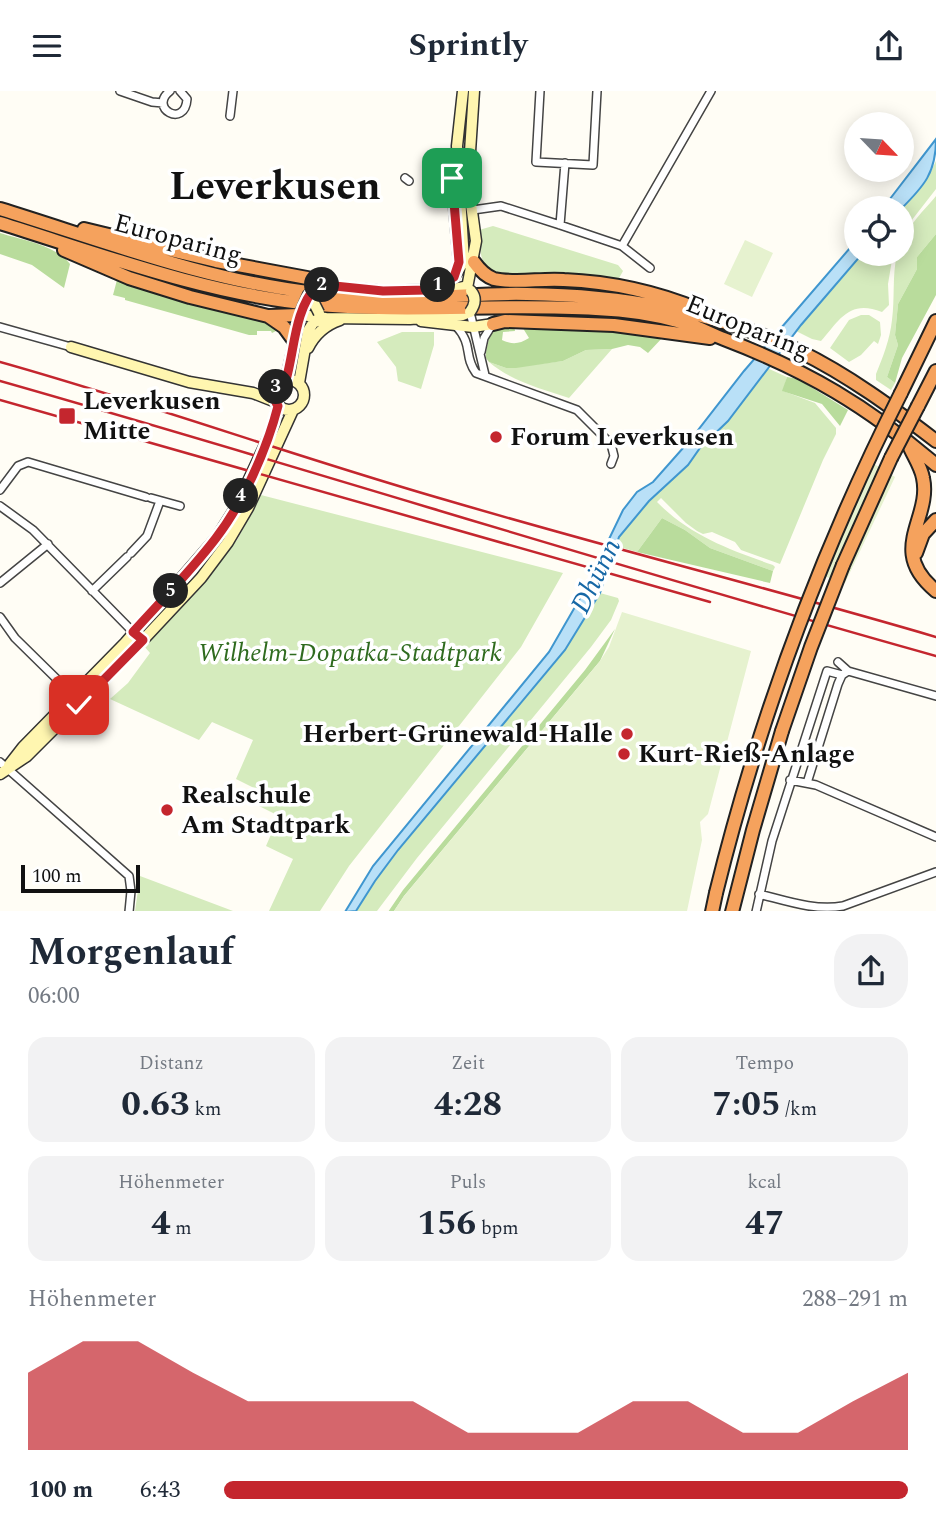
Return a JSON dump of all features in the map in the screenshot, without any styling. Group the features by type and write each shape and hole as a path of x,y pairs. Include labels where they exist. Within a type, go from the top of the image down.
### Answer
{"highway":[{"name":"Europaring","path":"0,209 211,274 290,290 360,297 527,294 602,299 667,308 740,326 801,352 871,394 936,441"},
{"path":"42,222 134,240 216,261 318,280 321,285"},
{"path":"5,224 129,278 190,297 268,316 281,324 295,342"},
{"name":"Europaring","path":"5,224 208,286 290,302 361,307 526,306 599,309 684,323 748,347 825,383 906,439 936,465"},
{"path":"474,262 486,275 505,280 566,280 620,286 688,305 740,326"},
{"path":"474,289 505,280"},
{"path":"268,316 300,313"},
{"path":"476,313 499,323 614,325 724,339"},
{"path":"712,911 742,792 791,642 851,496 936,321"},
{"path":"732,911 767,780 811,647 869,506 936,371"},
{"path":"906,439 923,478 923,497 911,547 924,579 936,591"},
{"path":"915,561 916,548 923,534 936,520"}],"main road":[{"path":"427,290 454,277 465,258 457,200 457,146 472,92"},
{"path":"300,313 347,318 411,319 476,313 476,241 468,182 472,92"},
{"path":"457,200 468,216 474,262"},
{"path":"253,393 275,388 286,380 300,313 308,295 321,285 383,291 474,289"},
{"path":"321,285 313,301 322,315"},
{"path":"299,383 308,331 322,315"},
{"path":"305,354 320,331 347,318"},
{"path":"411,319 473,327 499,323"},
{"path":"71,347 197,384 253,393 293,410"},
{"path":"2,768 27,756 143,640 201,578 228,542 257,489 293,410 302,404 304,399 303,388 299,383 286,380"},
{"path":"2,768 125,643 217,537 236,507 272,430 277,404 275,388"}],"street":[{"path":"120,91 163,103"},
{"path":"170,91 165,95 163,103 169,113 181,113 187,102 186,96 180,91"},
{"path":"230,116 233,91"},
{"path":"540,91 536,162 593,165 597,91"},
{"path":"622,246 711,91"},
{"path":"560,225 565,163"},
{"path":"473,210 501,206 560,225 622,246 650,268"},
{"path":"476,313 473,327 485,375"},
{"path":"481,356 484,338 499,323"},
{"path":"456,326 468,342 472,367 476,373 577,410 611,444 614,456 611,464"},
{"path":"0,327 71,347"},
{"path":"0,490 18,466 28,462 180,506"},
{"path":"92,591 147,536 160,501"},
{"path":"0,506 28,525 143,640"},
{"path":"0,583 48,544"},
{"path":"0,617 15,638 74,696"},
{"path":"838,662 845,673"},
{"path":"756,911 790,780 827,671 936,696"},
{"path":"807,783 845,673"},
{"path":"2,768 129,876 129,911"},
{"path":"790,780 807,783 936,837"},
{"path":"760,894 831,908 936,872"}],"green space":[{"path":"936,161 936,189 914,217 912,196 928,177"},
{"path":"936,196 936,234 917,257 917,269 898,304 895,335 898,345 887,377 895,383 891,390 876,380 876,374 891,327 896,266 914,266 914,222"},
{"path":"493,226 618,265 623,271 618,280 494,273 482,259 479,230"},
{"path":"0,233 38,244 64,257 70,264 64,288 32,265 0,254"},
{"path":"936,234 936,295 902,358 895,383 887,377 898,345 895,335 898,304 917,269 917,257"},
{"path":"745,240 773,253 752,297 724,284"},
{"path":"852,266 891,266 889,305 882,312 862,308 847,313 821,341 796,331"},
{"path":"117,280 192,305 269,322 280,329 272,333 257,331 257,335 249,335 125,300 113,295"},
{"path":"869,315 880,322 881,335 878,344 874,341 861,355 849,362 830,348 849,320"},
{"path":"514,325 515,331 503,332 502,340 516,343 529,338 521,325 664,336 648,353 640,347 628,345 586,350 563,361 516,368 506,368 489,362 486,352 490,334 495,328"},
{"path":"402,332 434,332 434,345 421,389 398,381 396,367 377,342"},
{"path":"612,349 569,398 517,379 489,362 506,368 563,361 586,350"},
{"path":"767,368 787,377 783,391 815,403 836,428 836,434 780,564 741,550 735,542 712,532 703,534 697,531 661,498 657,502 683,524 726,547 773,565 773,571 710,548 662,518 637,552 616,546 619,537 649,501 688,465 700,448 728,421"},
{"path":"787,377 798,379 848,410 840,426 822,404 782,391"},
{"path":"863,457 895,477 845,583 811,572"},
{"name":"Wilhelm-Dopatka-Stadtpark","path":"261,495 563,573 521,647 349,866 320,911 269,911 293,859 266,846 279,816 255,804 260,791 236,779 253,740 212,722 199,740 110,699 128,683 150,653 144,646 237,540"},
{"path":"662,518 710,548 773,571 770,583 637,552"},
{"path":"600,593 618,598 611,620 591,647 417,858 377,911 357,911 398,850 565,650"},
{"name":"Kurt-Rieß-Anlage","path":"622,612 751,651 708,814 700,822 702,840 687,911 394,911 600,661 609,647"},
{"path":"615,629 600,661 394,911 389,911 403,890 585,670"},
{"path":"140,876 233,911 135,911"}],"water":[{"path":"936,139 934,161 922,186 913,196 892,196 903,182 914,182 914,168"},
{"name":"Dhünn","path":"844,255 844,266 852,266 801,325 728,421 700,448 688,465 649,501 619,537 600,593 565,650 398,850 356,911 346,911 373,866 549,652 583,593 623,510 637,492 653,482 691,439 744,371"}],"railway":[{"path":"0,362 446,500 936,637"},
{"path":"0,381 936,656"},
{"path":"0,400 710,602"}],"place":[{"name":"Leverkusen Mitte","path":"67,416"},
{"name":"Forum Leverkusen","path":"496,437"},
{"name":"Herbert-Grünewald-Halle","path":"627,734"},
{"name":"Kurt-Rieß-Anlage","path":"624,754"},
{"name":"Realschule Am Stadtpark","path":"167,810"}],"district":[{"name":"Leverkusen","path":"275,187"}],"route":[{"path":"79,705 143,640 133,632 217,537 236,507 272,430 278,406 274,397 275,388 286,380 300,315 308,295 317,285 383,291 427,290 454,277 459,262 452,178"}]}
